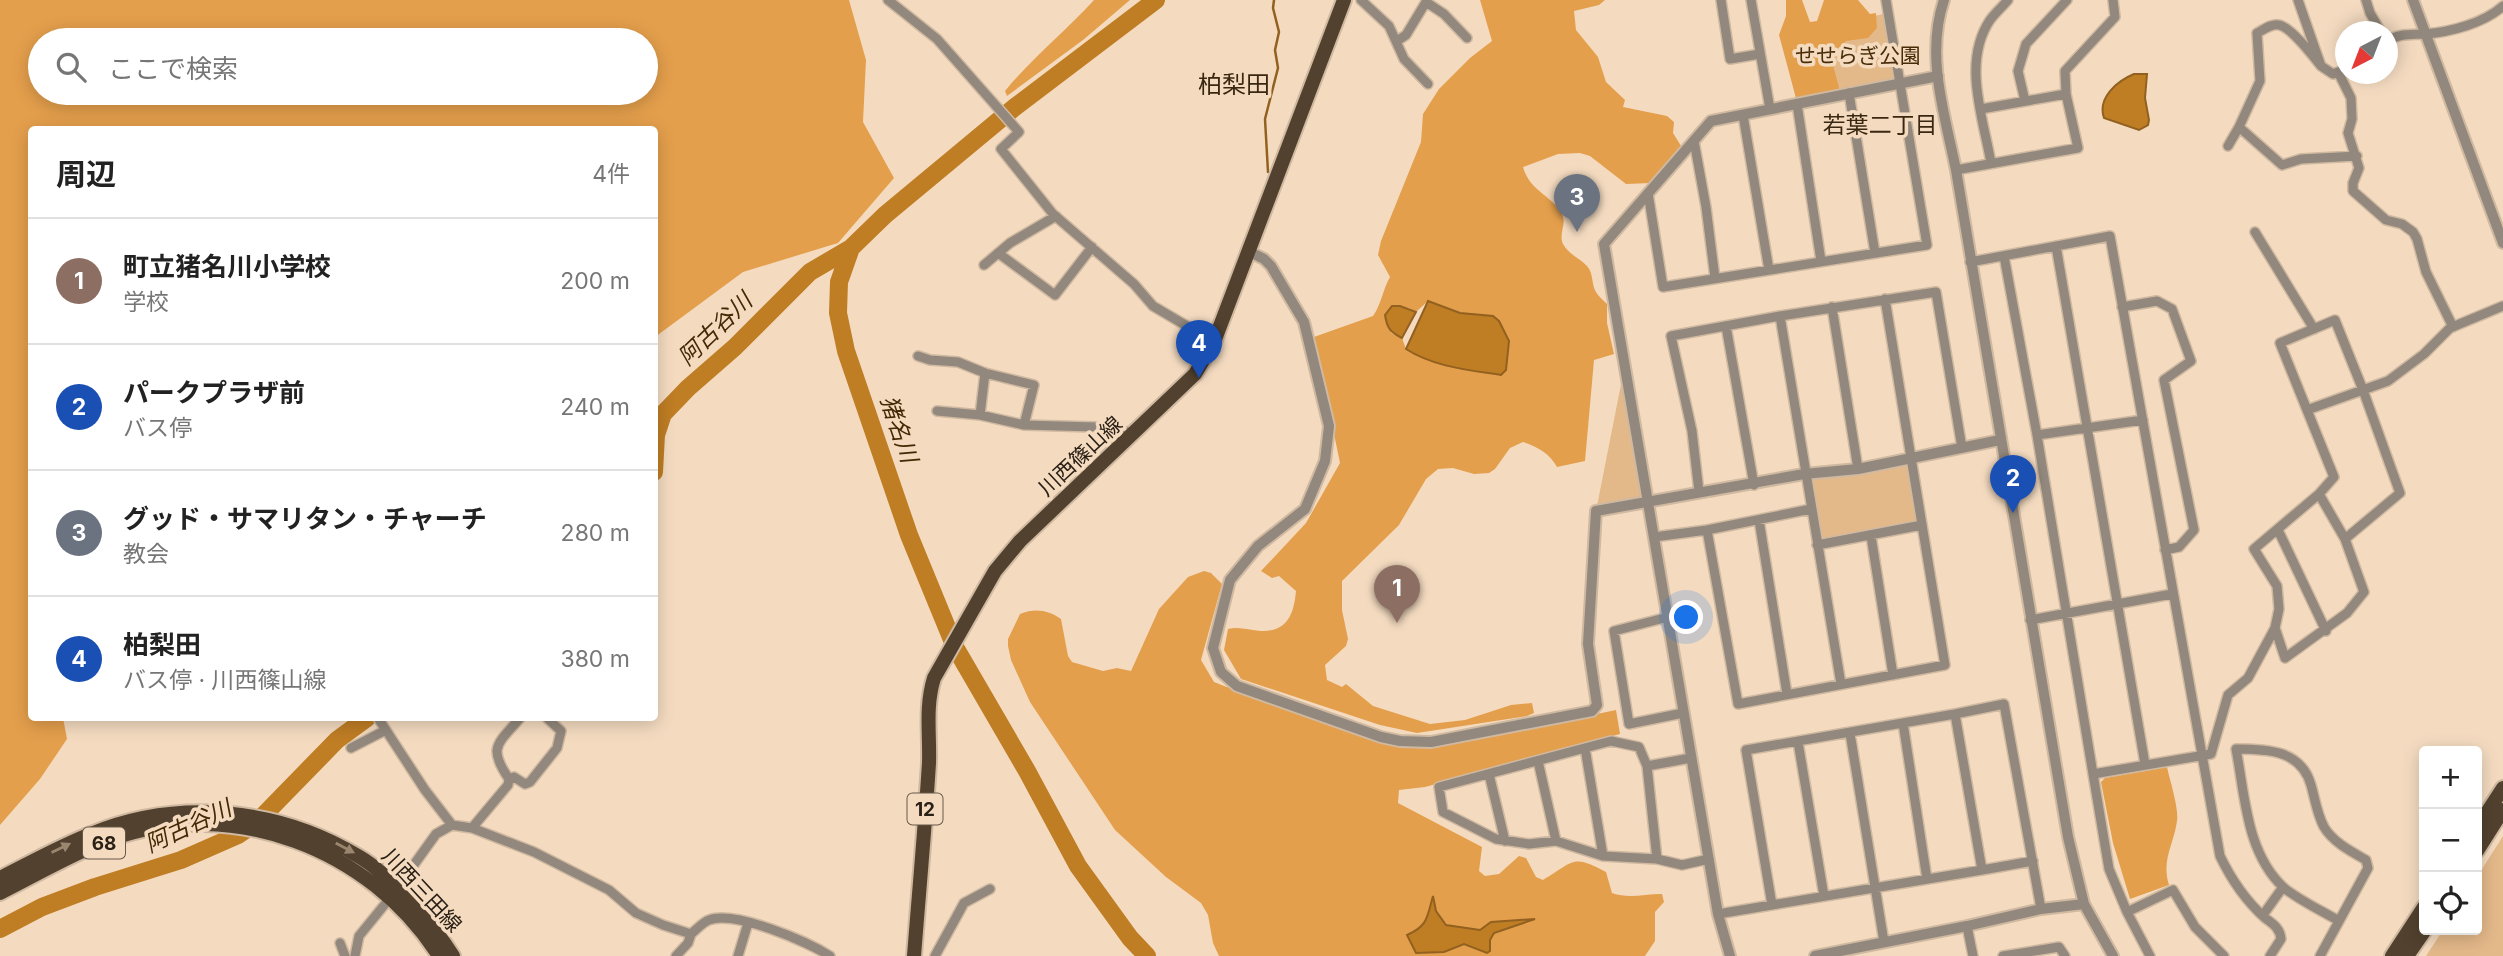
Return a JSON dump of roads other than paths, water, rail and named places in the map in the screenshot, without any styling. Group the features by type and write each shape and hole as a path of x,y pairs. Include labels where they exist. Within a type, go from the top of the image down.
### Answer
{"main road":[{"name":"川西篠山線","path":"914,956 929,760 928,696 941,664 995,571 1020,541 1195,374 1214,342 1344,0"},
{"path":"2482,820 2503,788"},
{"path":"2482,843 2503,810"},
{"name":"川西三田線","path":"0,878 92,833 131,822 186,812 242,814 281,823 332,841 361,857 394,893 437,932 453,956"},
{"name":"川西三田線","path":"0,893 111,839 171,826 217,825 269,833 325,852 356,870 394,893 439,956"},
{"path":"2392,956 2419,916"},
{"path":"2407,956 2422,935"}],"street":[{"path":"888,0 937,39 1019,132 1001,149 1056,216 1134,284 1153,306 1214,342"},
{"path":"1360,0 1389,26 1404,59 1429,84"},
{"path":"1721,0 1730,60 1760,54"},
{"path":"1751,0 1770,109"},
{"path":"1648,193 1663,286 1927,245 1886,0"},
{"path":"1944,0 1939,14 1934,51 2068,837 2084,904 2113,956"},
{"path":"1990,163 1974,78 1976,57 1989,22 2008,0"},
{"path":"2025,100 2018,71 2026,44 2067,0"},
{"path":"1956,170 2078,148 2066,94 2064,71 2115,17 2113,0"},
{"path":"2298,0 2321,66"},
{"path":"2367,0 2375,21"},
{"path":"2413,0 2503,243"},
{"path":"1397,41 1406,35 1426,2 1444,14 1467,38"},
{"path":"2398,36 2457,28 2494,13 2503,6"},
{"path":"2228,146 2260,81 2257,33 2280,25 2329,73 2335,72"},
{"path":"1730,956 1718,914 1604,244 1711,121 1938,76"},
{"path":"2346,84 2351,98 2352,119 2348,133 2359,168 2353,191 2386,220 2402,223 2413,232 2426,272 2453,327"},
{"path":"1849,93 1875,253"},
{"path":"1981,109 2066,94"},
{"path":"1797,104 1821,261"},
{"path":"1743,115 1769,270"},
{"path":"2239,127 2282,165 2301,159 2357,156"},
{"path":"1694,141 1715,278"},
{"path":"984,265 1010,243 1056,216"},
{"path":"2255,232 2314,329"},
{"path":"1970,262 2110,236 2220,856 2236,886 2281,934 2281,939 2270,956"},
{"path":"2056,246 2145,764"},
{"path":"998,253 1055,295 1092,247"},
{"path":"1248,251 1264,259 1270,266 1304,322 1329,426 1325,461 1305,509 1248,556 1230,580 1213,648 1221,672 1237,686 1381,737 1432,742 1592,711 1597,705 1588,644 1597,511 1804,474 1858,469 2000,440"},
{"path":"2004,256 2037,435 2109,869 2150,956"},
{"path":"1699,492 1692,431 1671,336 1832,307 1936,292 1962,448"},
{"path":"1707,530 1738,704 1945,665 1885,299"},
{"path":"2122,307 2157,301 2172,309 2191,361 2164,380 2194,530 2179,547 2165,550"},
{"path":"2307,410 2388,381 2424,354 2453,327 2503,306"},
{"path":"1832,307 1858,469"},
{"path":"1780,316 1804,474 1841,684"},
{"path":"2093,774 2211,754 2228,695 2248,678 2275,628 2277,586 2254,549 2319,494 2334,477 2280,343 2335,320 2400,493 2345,539"},
{"path":"1726,326 1754,485"},
{"path":"918,356 930,360 958,362 985,373 1034,385 1024,425"},
{"path":"980,415 985,373"},
{"path":"937,411 980,415 1024,425 1095,427 1135,433"},
{"path":"2037,435 2143,420"},
{"path":"2275,628 2285,659 2326,631 2347,613 2364,592 2345,539 2319,494"},
{"path":"1654,537 1707,530 1811,509"},
{"path":"1759,520 1787,694"},
{"path":"1817,545 1922,525"},
{"path":"2278,530 2326,631"},
{"path":"1871,536 1893,675"},
{"path":"2030,620 2172,594"},
{"path":"1668,617 1614,631 1629,724 1683,713"},
{"path":"1772,905 1746,750 2004,704 2042,909"},
{"path":"1955,714 1982,870"},
{"path":"472,828 508,785 509,779 496,759 496,752 499,744 518,721"},
{"path":"509,779 514,777 524,784 530,782 557,748 561,731 550,721"},
{"path":"1903,723 1927,879"},
{"path":"351,748 382,724 425,790 452,825"},
{"path":"1850,733 1884,942"},
{"path":"1657,859 1647,766 1639,747 1611,741 1439,788 1443,813 1496,839 1529,845 1556,841 1603,856 1657,859 1682,865 1709,859"},
{"path":"1798,742 1824,897"},
{"path":"1585,748 1603,856"},
{"path":"2320,956 2368,869 2366,860 2345,848 2324,827 2306,772 2297,761 2268,749 2236,749 2259,854 2283,887 2339,921"},
{"path":"1647,766 1691,758"},
{"path":"1538,761 1556,841"},
{"path":"1489,774 1505,841"},
{"path":"355,956 359,936 436,834 452,825 472,828 534,852 609,890 636,913 691,934"},
{"path":"1718,914 2033,861"},
{"path":"2263,915 2283,887"},
{"path":"935,956 964,903 990,889"},
{"path":"2127,912 2173,890 2195,927 2224,956"},
{"path":"1815,956 2042,909 2084,904"},
{"path":"677,956 688,943 691,934 710,919 732,920 775,929 830,956"},
{"path":"742,954 748,923"},
{"path":"1967,926 1973,956"},
{"path":"340,943 345,956"},
{"path":"2003,956 2059,947 2065,956"}],"waterway":[{"name":"猪名川","path":"1147,956 1130,938 1078,866 955,647 909,535 846,351 838,313 839,282 851,248 885,215 1015,107 1156,0"},
{"path":"1268,172 1265,119 1278,68 1275,50 1279,32 1273,8 1274,0"},
{"name":"阿古谷川","path":"658,429 663,414 688,388 735,347 810,272 851,248"},
{"name":"阿古谷川","path":"0,929 42,907 181,860 238,835 256,823 337,740 363,721"}],"place":[{"name":"グッド・サマリタン・チャーチ","path":"1577,232"},
{"name":"柏梨田","path":"1199,378"},
{"name":"パークプラザ前","path":"2013,513"},
{"name":"町立猪名川小学校","path":"1397,623"}],"district":[{"name":"柏梨田","path":"1234,84"},
{"name":"若葉二丁目","path":"1880,125"}],"park label":[{"name":"せせらぎ公園","path":"1858,55"}]}
